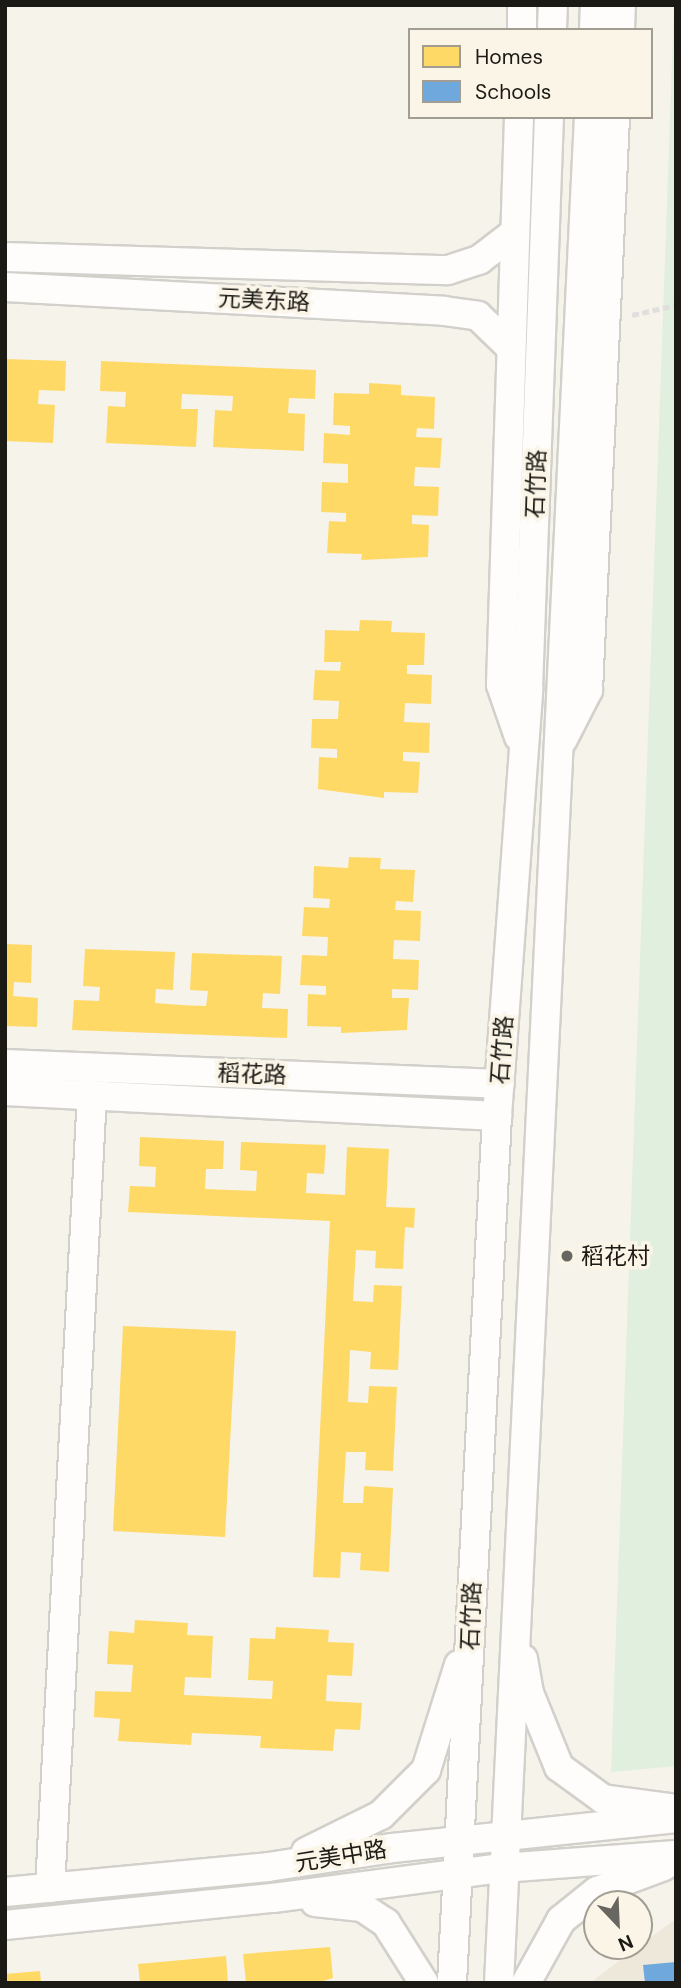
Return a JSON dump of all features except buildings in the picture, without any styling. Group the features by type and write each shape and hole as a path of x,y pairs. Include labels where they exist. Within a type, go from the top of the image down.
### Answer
{"street":[{"path":"522,5 522,28"},
{"path":"552,28 553,5"},
{"path":"594,28 595,5"},
{"path":"620,28 621,5"},
{"path":"519,119 513,234 501,685 521,743"},
{"name":"石竹路","path":"452,1983 497,1116 521,743 528,689 549,119"},
{"name":"石竹路","path":"499,1983 503,1837 562,742 558,684 589,119"},
{"path":"562,742 588,690 603,321 615,119"},
{"name":"元美东路","path":"5,257 448,270 479,260 513,234"},
{"name":"元美东路","path":"5,287 444,311 478,316 510,347"},
{"name":"稻花路","path":"5,1063 500,1084"},
{"name":"稻花路","path":"5,1091 497,1116"},
{"path":"50,1888 92,1095"},
{"path":"516,1619 529,1693 559,1767 603,1799 676,1809"},
{"path":"268,1867 381,1815 426,1770 471,1622"},
{"name":"元美中路","path":"5,1892 268,1867 676,1818"},
{"name":"元美中路","path":"5,1925 274,1898 502,1868 676,1855"},
{"path":"526,1983 561,1920 579,1905 597,1891 676,1863"},
{"path":"274,1898 362,1907 386,1923 424,1983"}],"path":[{"path":"603,321 676,305"}],"shaded area":[{"path":"676,1919 676,1983 590,1983 620,1960 653,1960 653,1936"}],"green space":[{"path":"674,5 676,1766 611,1772"}],"place":[{"name":"稻花村","path":"567,1256"}]}
